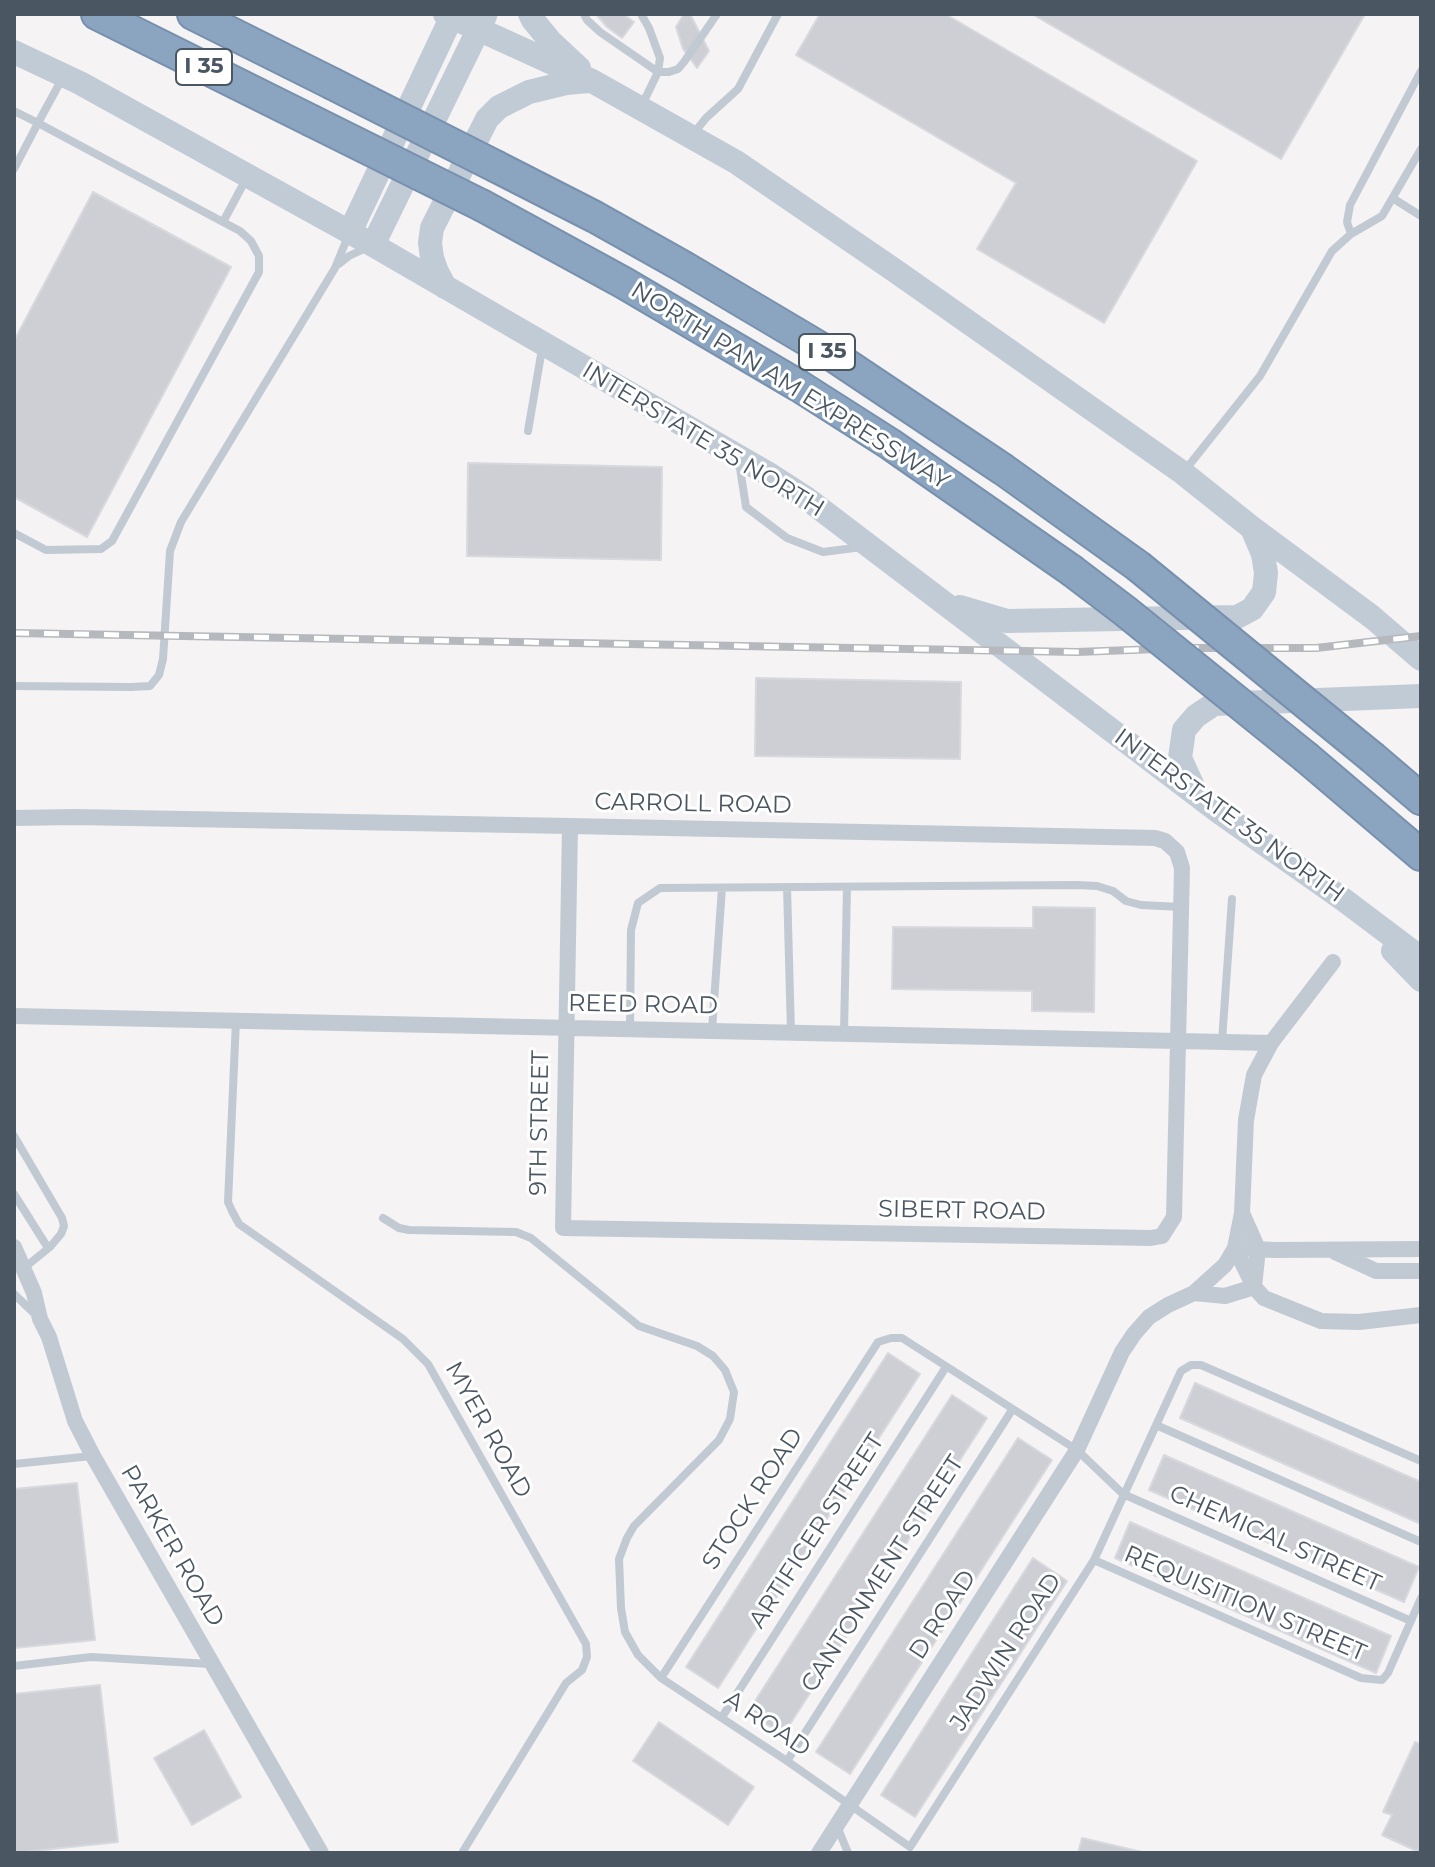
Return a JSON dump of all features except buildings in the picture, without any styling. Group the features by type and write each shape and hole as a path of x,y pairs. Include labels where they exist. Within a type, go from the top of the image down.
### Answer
{"highway":[{"name":"NORTH PAN AM EXPRESSWAY","path":"97,14 483,206 638,291 799,386 890,444 1071,570 1307,758 1421,855"},
{"name":"NORTH PAN AM EXPRESSWAY","path":"193,14 595,217 829,353 1004,470 1138,566 1421,799"},
{"path":"1349,793 1421,870"}],"main road":[{"path":"530,14 551,42 592,81"},
{"path":"350,232 450,15 482,22 736,162 1183,473 1372,617 1421,659"},
{"path":"373,245 482,22"},
{"name":"INTERSTATE 35 NORTH","path":"14,52 80,83 350,232 806,498 1196,794 1421,958"},
{"path":"445,287 432,258 432,228 487,119 499,107 529,92 566,83 592,81"},
{"path":"943,600 1007,621 1237,617 1252,609 1264,592 1266,573 1263,554 1252,528"},
{"path":"1196,794 1180,758 1184,730 1196,716 1214,704 1421,696"},
{"path":"1344,900 1421,980"}],"street":[{"name":"CARROLL ROAD","path":"14,818 1155,838 1165,841 1177,852 1182,868 1179,1041"},
{"name":"9TH STREET","path":"563,1228 570,826"},
{"path":"1077,1450 1122,1352 1134,1334 1149,1317 1194,1293 1225,1265 1235,1248 1242,1213 1246,1120 1254,1075 1271,1043 1333,962"},
{"name":"REED ROAD","path":"14,1016 1271,1043"},
{"name":"SIBERT ROAD","path":"563,1228 1162,1236 1174,1217 1179,1041"},
{"path":"1242,1213 1258,1249 1254,1287"},
{"name":"PARKER ROAD","path":"14,1247 24,1268 24,1300 40,1319 49,1337 75,1421 321,1853"},
{"path":"1235,1248 1421,1249"},
{"path":"1235,1248 1254,1287 1264,1298 1321,1321 1359,1322 1421,1315"},
{"path":"1329,1249 1376,1271 1421,1271"},
{"path":"1194,1293 1225,1296 1254,1287"},
{"name":"D ROAD","path":"850,1805 1077,1450"},
{"path":"819,1853 850,1805"}],"lane":[{"path":"584,14 600,32 658,72 678,69 717,14"},
{"path":"640,108 658,72 660,58 641,14"},
{"path":"691,137 706,118 738,89 778,14"},
{"path":"1351,234 1347,222 1350,205 1421,71"},
{"path":"14,169 63,76"},
{"path":"14,111 240,231 251,241 259,256 259,272 112,541 101,549 46,550 14,533"},
{"path":"1183,473 1260,376 1332,251 1351,234 1382,216 1421,149"},
{"path":"223,222 247,176"},
{"path":"1394,199 1421,216"},
{"path":"14,686 150,686 159,675 163,659 170,551 181,522 335,268 350,232"},
{"path":"335,268 349,256 373,245"},
{"path":"528,431 543,344"},
{"path":"738,457 746,507 787,538 823,552 870,546"},
{"path":"630,1029 631,930 638,903 660,888 1097,886 1141,905 1181,907"},
{"path":"787,887 791,1032"},
{"path":"844,1033 847,887"},
{"path":"712,1030 722,888"},
{"path":"1222,1042 1232,899"},
{"name":"MYER ROAD","path":"236,1019 228,1202 239,1224 403,1339 428,1364 586,1644 587,1657 582,1670 566,1683 462,1853"},
{"path":"14,1136 64,1226 48,1248 24,1268"},
{"path":"14,1194 48,1248"},
{"name":"A ROAD","path":"383,1218 409,1230 516,1232 531,1238 639,1326 697,1346 713,1356 725,1370 734,1392 730,1419 719,1440 634,1526 627,1538 619,1559 625,1632 638,1655 661,1678 850,1805"},
{"path":"14,1294 24,1300"},
{"name":"CHEMICAL STREET","path":"878,1342 902,1338 1077,1450 1123,1494 1411,1621"},
{"name":"STOCK ROAD","path":"661,1678 878,1342"},
{"name":"JADWIN ROAD","path":"850,1805 910,1847 1094,1560 1181,1371 1191,1365 1201,1365 1421,1461"},
{"name":"ARTIFICER STREET","path":"722,1717 946,1367"},
{"name":"CANTONMENT STREET","path":"787,1761 1012,1410"},
{"path":"1156,1425 1421,1542"},
{"path":"14,1464 93,1456"},
{"name":"REQUISITION STREET","path":"1094,1560 1361,1678 1382,1680 1411,1621"},
{"path":"1411,1621 1421,1598"},
{"path":"14,1666 91,1657 211,1664"},
{"path":"837,1825 848,1853"}],"railway":[{"path":"14,633 1077,652 1316,648 1421,636"}]}
